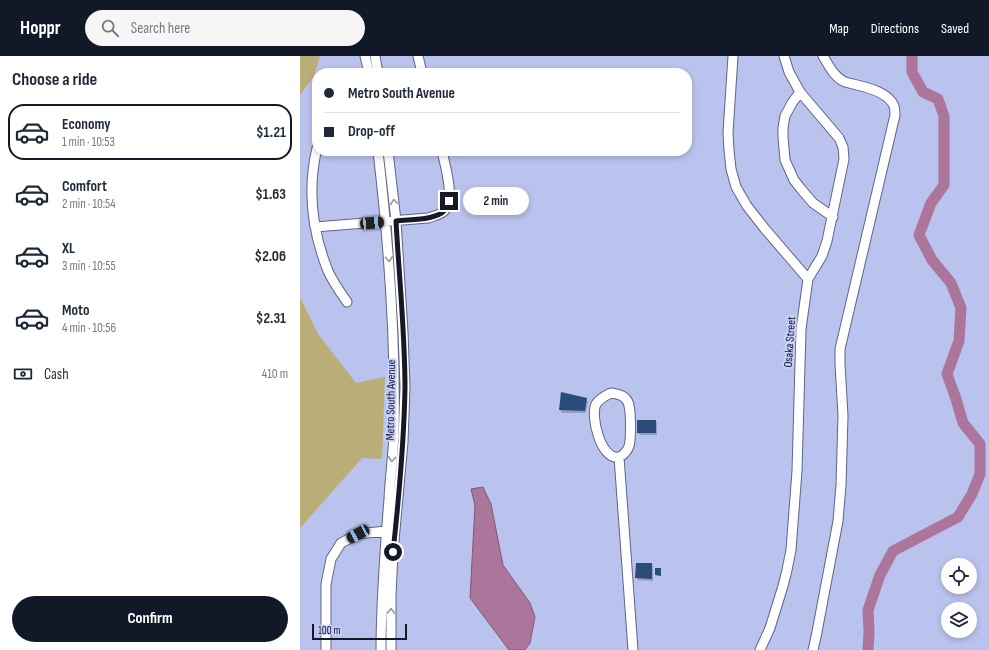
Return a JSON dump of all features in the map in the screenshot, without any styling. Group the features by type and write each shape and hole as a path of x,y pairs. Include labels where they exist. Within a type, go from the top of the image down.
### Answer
{"street":[{"path":"365,56 368,68"},
{"path":"375,56 377,68"},
{"path":"418,56 421,68"},
{"path":"733,56 728,133 731,169 736,187 747,206 808,279 822,256 827,241 844,159 843,147 839,138 800,92 789,72 784,56"},
{"path":"813,650 838,521 841,485 843,416 840,349 895,115 894,107 887,97 877,91 846,82 837,77 830,69 823,56"},
{"path":"800,92 785,116 783,137 785,160 794,180 801,189 813,203 833,217"},
{"path":"315,156 312,190 312,211 315,227 321,250 329,271 347,302"},
{"name":"Metro South Avenue","path":"379,156 386,221 394,330 391,650"},
{"name":"Metro South Avenue","path":"381,650 382,593 403,442 405,387 396,221 389,156"},
{"path":"315,227 428,218 437,215 445,210 449,201 448,177 443,156"},
{"name":"Osaka Street","path":"760,650 770,628 783,586 791,550 798,471 801,329 808,279"},
{"path":"611,393 620,394 626,399 629,405 629,446 625,454 619,457 611,456 604,449 594,415 596,404 602,397 611,393"},
{"path":"619,457 633,650"},
{"path":"326,650 326,584 332,559 341,542 358,534 391,531"}],"shaded area":[{"path":"300,56 320,56 316,68 312,68 312,79 300,95"},
{"path":"300,297 318,334 356,383 385,377 382,459 362,458 300,528"},
{"path":"483,487 491,504 503,565 530,603 535,617 530,643 525,650 509,650 470,598 475,505 471,489"}],"building":[{"path":"561,392 587,398 585,411 559,410"},
{"path":"637,420 656,420 656,433 637,433"},
{"path":"636,563 652,563 652,579 635,578"},
{"path":"655,568 661,568 661,576 655,575"}],"waterway":[{"path":"868,650 868,610 880,575 893,551 958,517 972,494 980,474 980,444 963,423 947,374 959,341 961,308 951,283 932,260 919,235 931,203 944,185 944,116 938,99 923,92 912,72 912,56"}],"route":[{"path":"393,552 403,442 405,387 396,221 428,218 437,215 445,210 449,201"}]}
